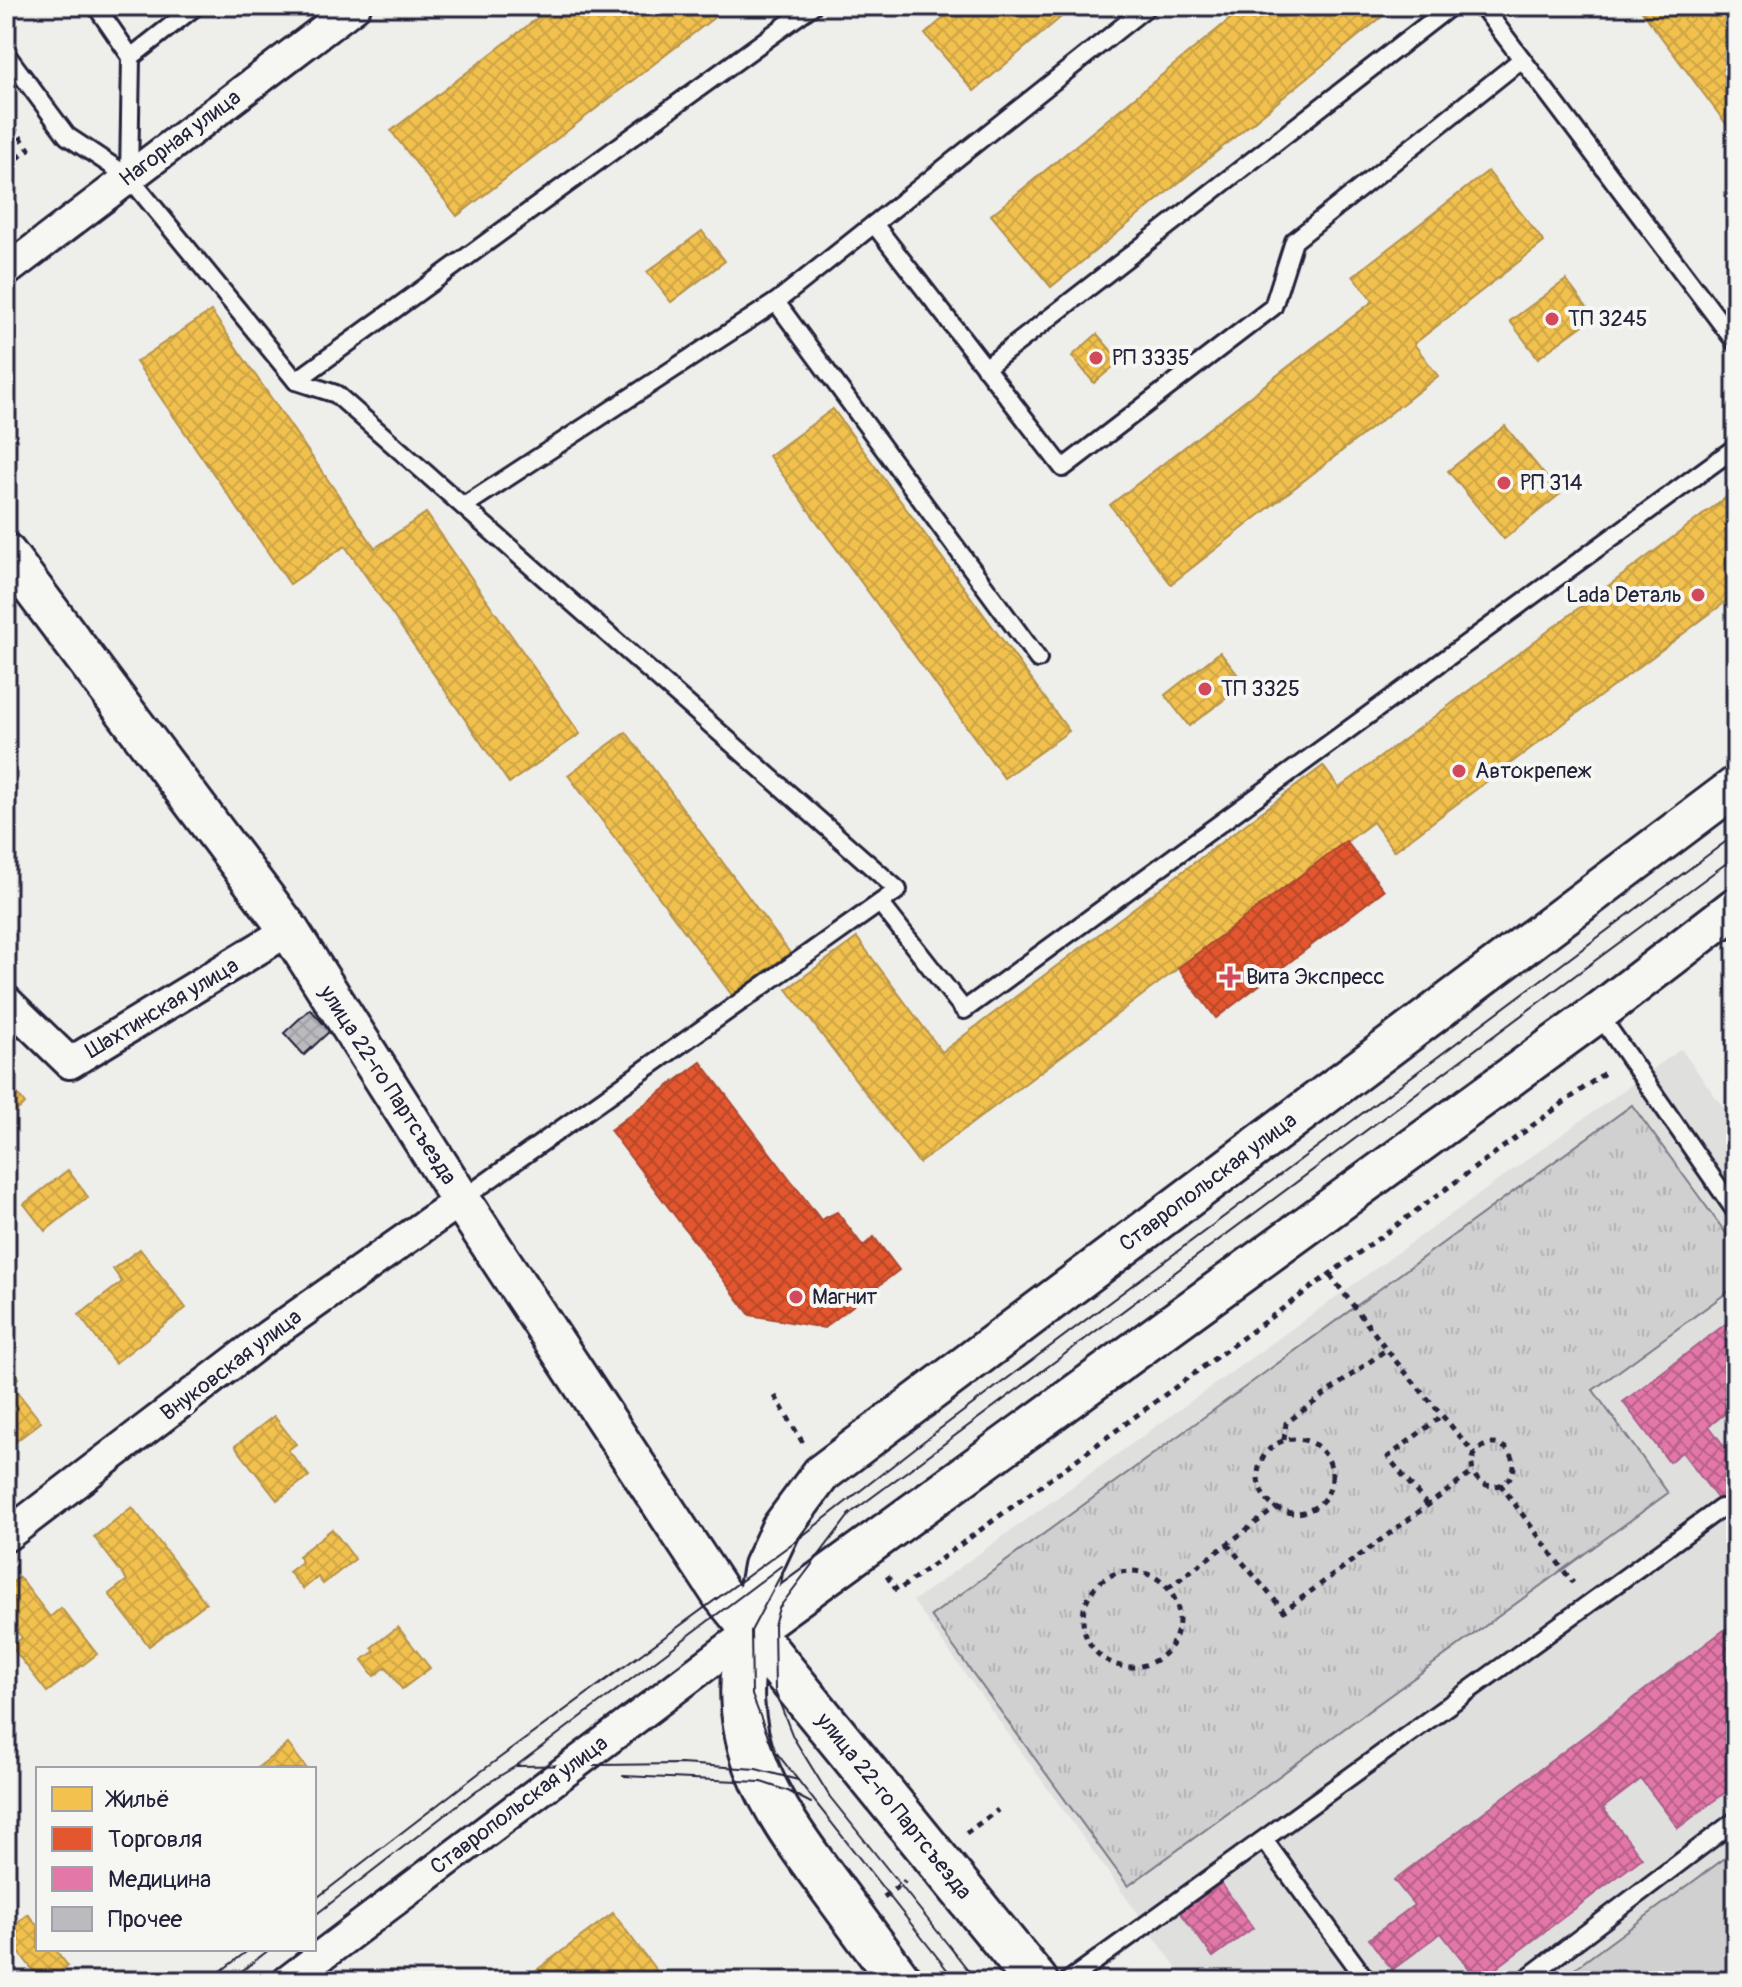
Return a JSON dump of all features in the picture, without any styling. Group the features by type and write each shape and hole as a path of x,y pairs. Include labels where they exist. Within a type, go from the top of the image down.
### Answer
{"main road":[{"path":"751,1631 742,1660 740,1689 742,1714 761,1782 788,1830 900,1981"},
{"name":"улица 22-го Партсъезда","path":"751,1631 1036,1981"}],"street":[{"name":"Нагорная улица","path":"6,271 355,6"},
{"name":"улица 22-го Партсъезда","path":"6,553 289,930 461,1200 721,1594 751,1631"},
{"name":"Ставропольская улица","path":"751,1631 763,1566 781,1528 821,1474 1736,786"},
{"name":"Ставропольская улица","path":"288,1981 751,1631 1598,1013 1736,907"},
{"name":"Шахтинская улица","path":"6,1001 70,1063 289,930"},
{"name":"Внуковская улица","path":"6,1536 268,1336 461,1200"}],"lane":[{"path":"96,6 131,57 129,177"},
{"path":"131,57 196,6"},
{"path":"296,381 812,6"},
{"path":"464,506 776,302 1148,6"},
{"path":"985,368 1451,6"},
{"path":"1482,6 1734,336"},
{"path":"6,54 67,136 129,177 296,381 336,394 898,890 461,1200"},
{"path":"874,224 1063,468 1273,307 1294,241 1522,59"},
{"path":"776,302 1038,659"},
{"path":"880,903 964,1010 1736,447"},
{"path":"1598,1013 1736,1212"},
{"path":"1068,1981 1721,1508"},
{"path":"1523,1981 1736,1820"},
{"path":"1264,1840 1367,1981"}],"path":[{"path":"6,117 29,149 6,168"},
{"path":"1330,1275 1475,1454"},
{"path":"1284,1440 1286,1423 1387,1349"},
{"path":"1427,1505 1388,1457 1443,1415"},
{"path":"1284,1440 1308,1440 1326,1454 1333,1476 1326,1498 1307,1512 1283,1512 1265,1497 1258,1476 1265,1453 1284,1440"},
{"path":"1497,1444 1507,1449 1513,1457 1514,1468 1509,1478 1500,1484 1489,1486 1473,1472 1475,1454 1486,1445 1497,1444"},
{"path":"1227,1544 1284,1611 1473,1472"},
{"path":"1500,1484 1529,1528 1589,1604"},
{"path":"1168,1588 1277,1507"},
{"path":"1123,1571 1145,1572 1164,1582 1168,1588 1176,1601 1180,1622 1173,1643 1159,1659 1138,1667 1117,1666 1097,1655 1085,1637 1081,1616 1088,1594 1102,1579 1123,1571"}],"shaded area":[{"path":"1681,1049 1736,1125 1736,1981 1186,1981 913,1601"}],"green space":[{"path":"1632,1105 1736,1247 1736,1286 1593,1390 1668,1493 1128,1886 931,1616"},
{"path":"1736,1850 1736,1981 1558,1981"}],"building: Жильё":[{"path":"553,6 729,6 457,216 391,131"},
{"path":"957,6 1074,6 974,91 925,34"},
{"path":"1246,6 1395,6 1051,287 991,215"},
{"path":"1638,6 1736,6 1736,137"},
{"path":"1488,171 1544,242 1414,344 1438,376 1171,584 1110,505 1373,301 1353,276"},
{"path":"702,231 725,261 671,302 647,272"},
{"name":"ТП 3245","path":"1566,280 1594,317 1538,358 1510,321"},
{"path":"211,311 375,548 426,513 580,734 509,783 345,546 290,584 136,362"},
{"name":"РП 3335","path":"1097,334 1120,361 1094,383 1072,356"},
{"path":"833,409 1069,731 1004,778 769,456"},
{"name":"РП 314","path":"1505,426 1560,494 1504,539 1448,471"},
{"path":"1736,490 1736,594 1394,851 1373,822 919,1163 787,989 857,938 942,1052 1323,766 1339,788"},
{"name":"ТП 3325","path":"1220,652 1245,684 1189,726 1165,695"},
{"path":"626,732 790,953 732,995 568,775"},
{"path":"6,1079 25,1104 6,1119"},
{"path":"68,1170 88,1197 45,1231 24,1204"},
{"path":"140,1249 186,1308 115,1363 79,1315 122,1282 113,1269"},
{"path":"6,1362 18,1378 11,1384 41,1422 6,1449"},
{"path":"274,1416 296,1444 288,1450 309,1476 277,1500 235,1446"},
{"path":"132,1507 206,1603 149,1646 109,1594 127,1580 94,1537"},
{"path":"332,1529 355,1559 323,1584 318,1577 303,1589 289,1572 302,1562 298,1556"},
{"path":"19,1577 50,1617 61,1608 97,1654 47,1692 11,1646 22,1638 6,1617 6,1588"},
{"path":"398,1627 430,1668 402,1689 386,1667 374,1676 362,1660 375,1651 372,1647"},
{"path":"288,1744 305,1767 259,1767"},
{"path":"613,1913 664,1981 522,1981"},
{"path":"28,1914 36,1924 36,1951 57,1951 68,1966 49,1981 41,1981 6,1931"}],"building: Торговля":[{"path":"1346,841 1384,890 1216,1018 1178,968"},
{"path":"701,1062 821,1220 837,1212 863,1246 874,1237 899,1270 824,1328 750,1315 610,1130"}],"building: Медицина":[{"path":"1736,1316 1736,1405 1709,1426 1736,1462 1736,1523 1682,1452 1669,1462 1623,1402"},
{"path":"1736,1621 1736,1784 1678,1828 1641,1779 1603,1808 1642,1858 1479,1981 1441,1933 1392,1970 1369,1939 1414,1905 1394,1880"},
{"path":"1219,1880 1253,1928 1213,1957 1178,1909"}],"building: Прочее":[{"path":"310,1009 330,1031 304,1055 284,1033"}],"tram line":[{"path":"316,1898 479,1773 801,1537 933,1434 1736,834"},
{"path":"848,1515 1736,856"},
{"path":"850,1514 779,1608 774,1625 775,1691 793,1737 830,1797 977,1981"},
{"path":"316,1914 477,1790 516,1766 781,1566"},
{"path":"784,1569 751,1631 752,1695 772,1747 956,1981"},
{"path":"516,1766 681,1764 756,1769 798,1780"},
{"path":"623,1776 761,1782 811,1803"},
{"path":"208,1981 247,1951"},
{"path":"229,1981 267,1951"}],"place":[{"name":"ТП 3245","path":"1552,319"},
{"name":"РП 3335","path":"1096,358"},
{"name":"РП 314","path":"1504,483"},
{"name":"Lada Dеталь","path":"1698,595"},
{"name":"ТП 3325","path":"1205,689"},
{"name":"Автокрепеж","path":"1459,771"},
{"name":"Вита Экспресс","path":"1230,977"},
{"name":"Магнит","path":"796,1297"}]}
